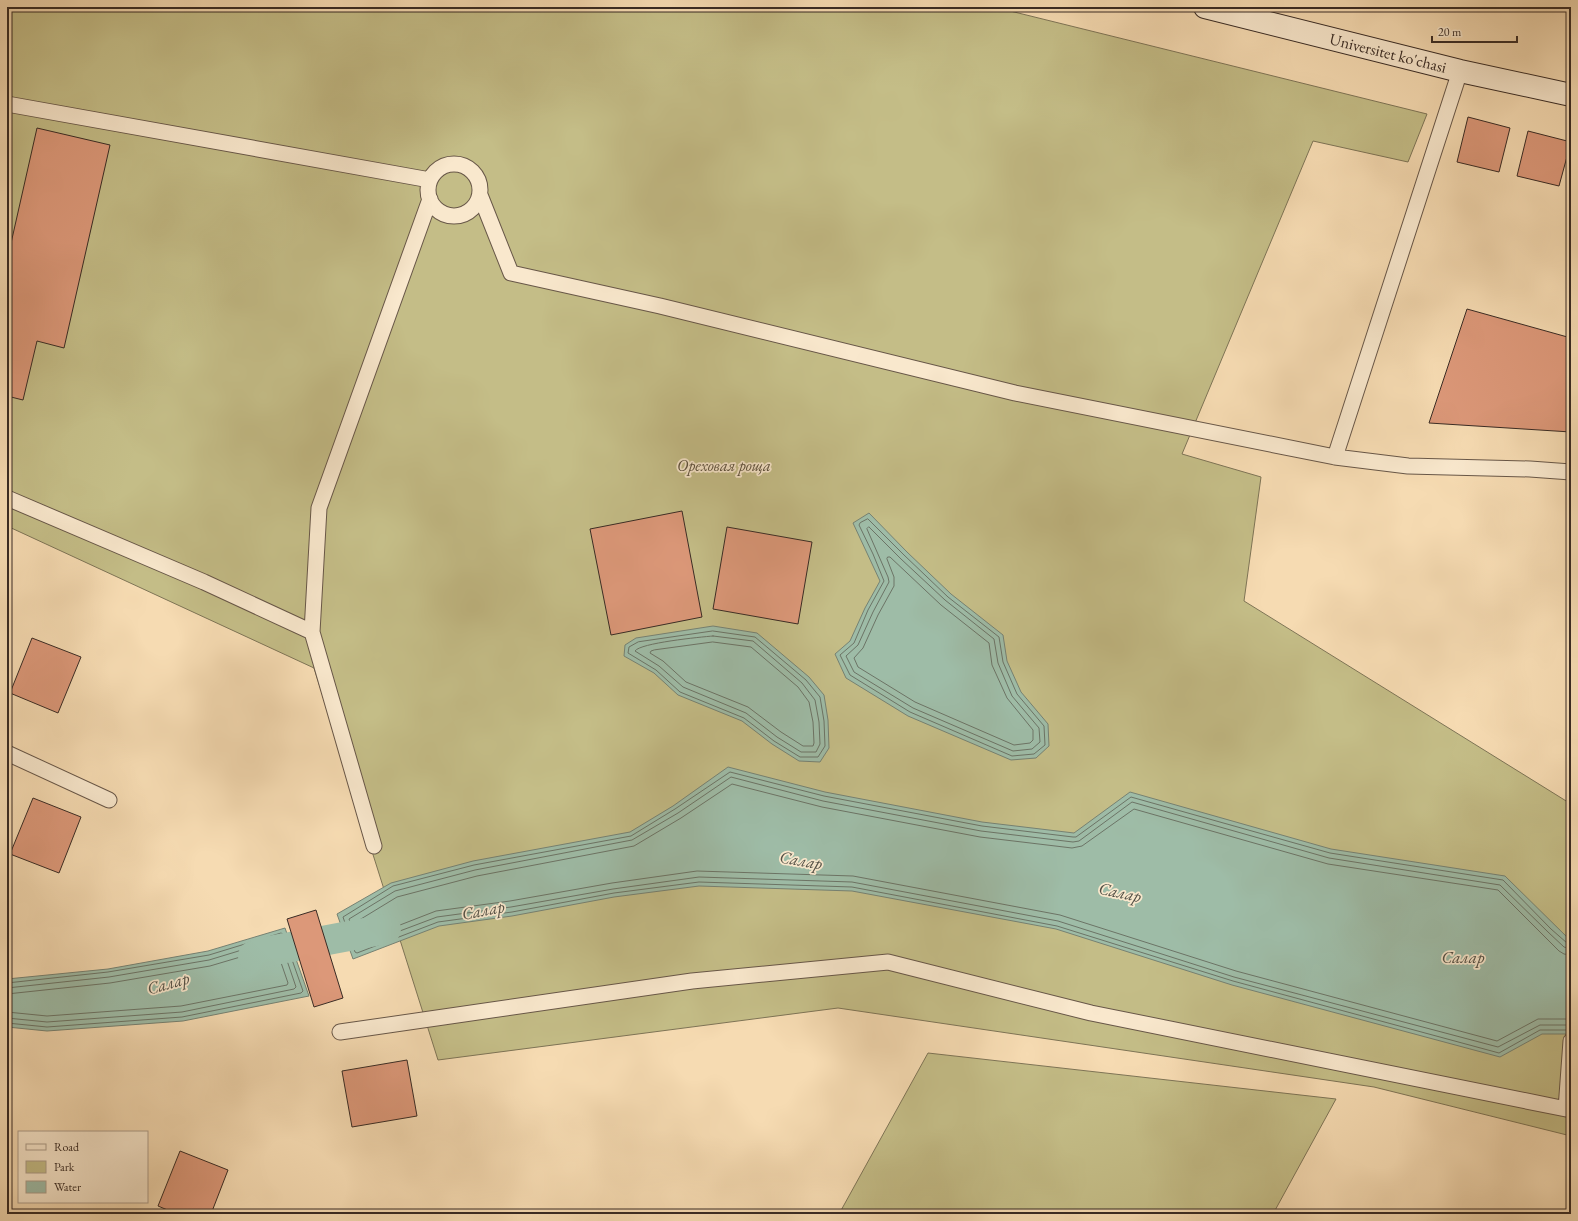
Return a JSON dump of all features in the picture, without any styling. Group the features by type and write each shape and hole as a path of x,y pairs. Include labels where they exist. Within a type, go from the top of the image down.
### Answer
{"main road":[{"name":"Universitet ko'chasi","path":"1205,7 1460,71 1571,95"}],"lane":[{"path":"1335,457 1460,71"},
{"path":"7,104 430,180"},
{"path":"480,195 476,205 468,212 459,216 450,216 442,213 435,207 430,199 428,190 430,180 437,171 447,165 458,164 468,168 480,185 480,195 511,273 668,308 1015,393 1335,457 1408,466 1530,469 1571,472"},
{"path":"374,846 312,632 319,508 430,199"},
{"path":"7,498 204,582 312,632"},
{"path":"7,753 109,800"},
{"path":"340,1032 692,981 888,962 1091,1013 1566,1109 1571,1041"}],"green space":[{"name":"Ореховая роща","path":"7,7 994,7 1427,114 1408,162 1313,141 1182,454 1261,477 1244,601 1571,804 1571,1136 1374,1087 838,1008 438,1060 314,668 7,526"},
{"path":"928,1053 1336,1099 1273,1214 839,1214"}],"water":[{"path":"869,513 951,594 1003,635 1007,661 1021,692 1048,724 1049,746 1036,758 1011,760 908,716 846,678 835,654 850,641 865,608 880,581 853,523"},
{"path":"713,626 757,633 809,677 824,695 828,720 829,748 820,762 799,761 772,744 742,721 678,695 654,673 624,656 625,645 636,638"},
{"name":"Салар","path":"728,767 825,792 982,822 1074,833 1130,792 1331,849 1505,876 1571,941 1571,1034 1542,1034 1500,1057 1232,985 1056,929 852,891 699,886 614,897 512,916 439,926 353,959 337,914 391,883 473,861 630,832 673,806"},
{"name":"Салар","path":"285,928 309,996 183,1021 47,1031 7,1027 7,979 108,969 208,951"}],"building":[{"path":"1468,117 1510,128 1499,172 1457,162"},
{"path":"37,128 110,145 64,348 37,341 23,400 7,396 7,261"},
{"path":"1528,131 1571,142 1559,186 1517,176"},
{"path":"1467,309 1571,338 1571,432 1429,423"},
{"path":"682,511 702,617 611,635 590,529"},
{"path":"727,527 812,542 798,624 713,609"},
{"path":"32,638 81,657 58,713 10,693"},
{"path":"33,798 81,817 59,873 10,854"},
{"path":"316,910 343,998 314,1007 287,919"},
{"path":"407,1060 417,1116 352,1127 342,1071"},
{"path":"180,1151 228,1170 211,1214 177,1214 158,1206"}],"waterway":[{"name":"Салар","path":"253,956 264,952 386,929"}]}
